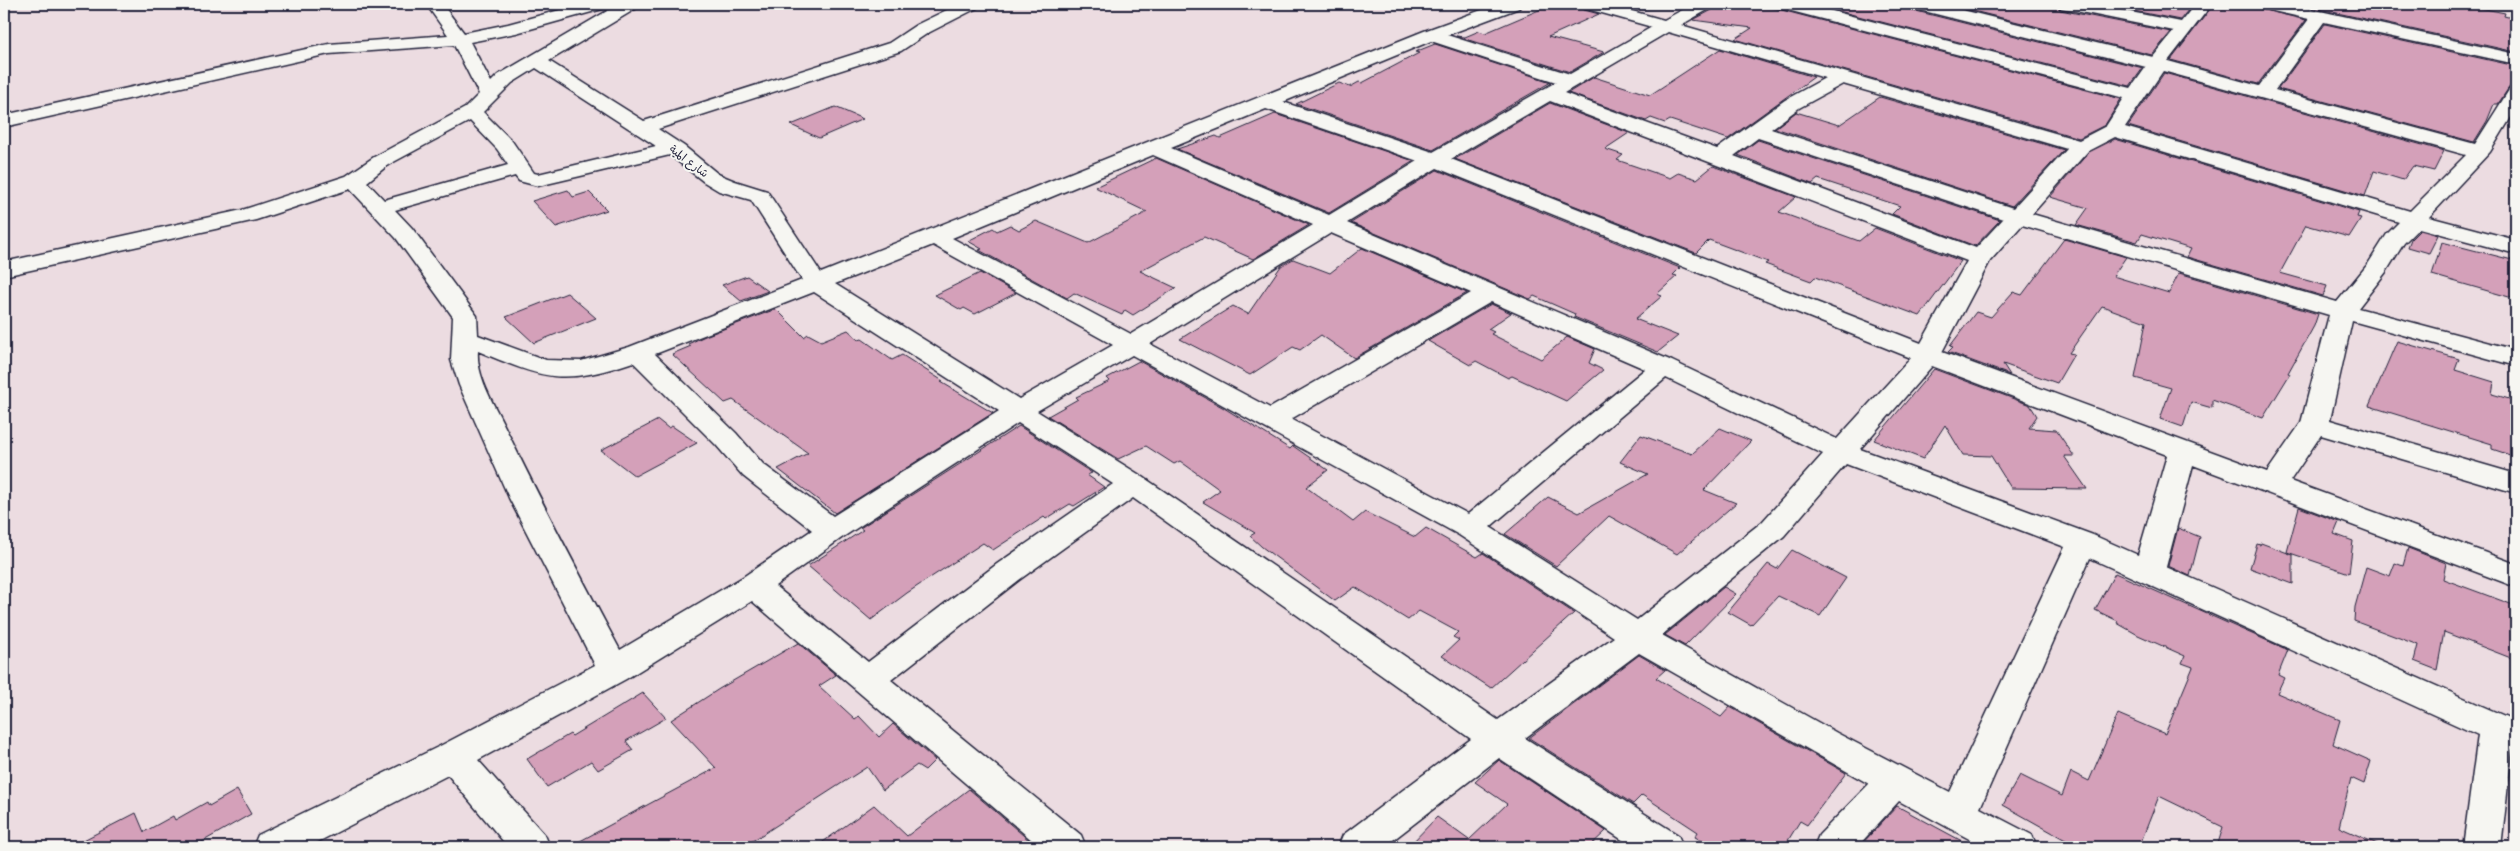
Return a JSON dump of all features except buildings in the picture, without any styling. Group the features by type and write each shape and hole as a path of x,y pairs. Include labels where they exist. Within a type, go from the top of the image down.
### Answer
{"street":[{"path":"434,4 460,39 488,94"},
{"path":"4,121 72,104 329,49 460,39 510,29 600,4"},
{"path":"4,269 248,215 354,182 381,160 472,112 505,79 632,4"},
{"path":"640,128 690,114 895,47 922,29 971,4"},
{"path":"466,339 485,343 546,368 584,369 638,352 814,282 934,237 1430,35 1513,4"},
{"path":"1590,4 2081,147"},
{"path":"272,847 453,756 614,670 754,585 832,530 1018,411 1435,160 1705,4"},
{"path":"1786,4 2135,95"},
{"path":"1918,4 2157,64 2480,152"},
{"path":"2066,4 2186,28"},
{"path":"1357,847 1440,781 1638,637 1773,529 1927,355 1980,258 2081,147 2113,130 2135,95 2150,78 2157,64 2204,4"},
{"path":"2266,4 2516,59"},
{"path":"2263,94 2320,16"},
{"path":"1430,35 1560,88 1719,157 1980,258"},
{"name":"شارع المية","path":"537,61 673,148 712,178 727,186 759,196 814,282"},
{"path":"1719,157 1792,104 1841,77"},
{"path":"2273,484 2316,424 2342,310 2378,267 2395,239 2416,220 2480,152 2516,94"},
{"path":"1265,102 1435,160 1927,355 2516,576"},
{"path":"472,112 505,145 526,177 538,180 673,148"},
{"path":"1754,130 2019,217 2516,358"},
{"path":"2113,130 2416,220 2516,247"},
{"path":"1154,148 1663,367 1842,452 2082,542 2507,732 2482,847"},
{"path":"379,208 520,168"},
{"path":"354,182 404,233 444,292 464,316 466,339 464,360 472,385 524,498 614,670"},
{"path":"934,237 1470,528 1638,637 1824,742 2018,847"},
{"path":"814,282 1133,484 1498,739 1664,847"},
{"path":"1271,419 1491,292"},
{"path":"638,352 726,439 753,470 832,530"},
{"path":"1470,528 1663,367"},
{"path":"2316,424 2516,484"},
{"path":"2149,572 2183,450"},
{"path":"868,680 1008,572 1133,484"},
{"path":"1958,815 2082,542"},
{"path":"754,585 1068,847"},
{"path":"453,756 531,847"},
{"path":"1833,847 1896,780"}]}
